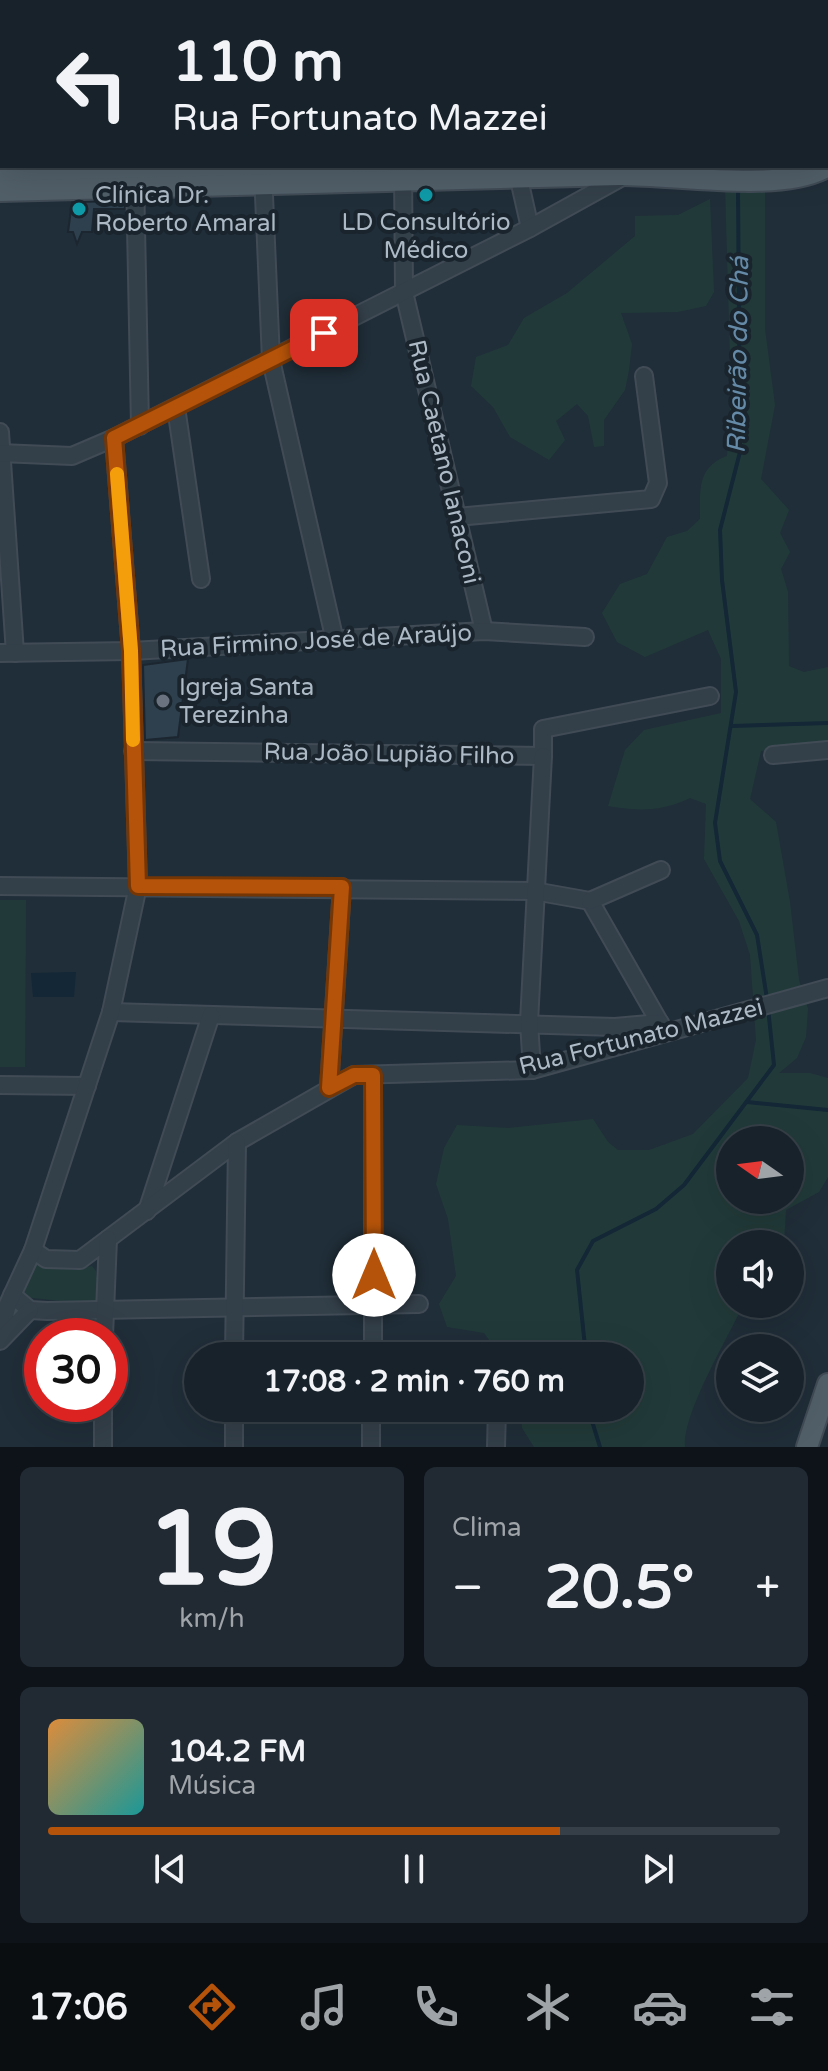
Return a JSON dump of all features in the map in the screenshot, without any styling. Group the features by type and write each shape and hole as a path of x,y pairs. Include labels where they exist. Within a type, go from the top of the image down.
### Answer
{"main road":[{"path":"403,171 428,168"},
{"path":"581,168 708,174"},
{"path":"0,175 403,171 625,175 764,171 798,177 823,168"},
{"path":"0,191 135,175"},
{"path":"807,1447 828,1384"}],"street":[{"name":"Rua Caetano Ianaconi","path":"403,171 404,292 484,631"},
{"path":"518,172 530,228"},
{"path":"263,173 271,360 335,641"},
{"path":"135,175 140,426"},
{"path":"0,453 72,456 114,438 530,228 625,175"},
{"path":"457,517 651,499 658,483 644,376"},
{"path":"176,407 201,579"},
{"path":"0,432 8,653"},
{"path":"0,1335 7,1301 33,1250 111,1012 138,886 131,651 114,438"},
{"name":"Rua Firmino José de Araújo","path":"8,653 131,651 484,631 585,637"},
{"name":"Rua João Lupião Filho","path":"133,751 543,756 543,729 710,696"},
{"path":"773,755 828,750"},
{"path":"532,1070 529,1022 543,756"},
{"path":"0,886 534,891 590,901 661,870"},
{"path":"329,1088 342,887"},
{"path":"590,901 663,1028"},
{"name":"Rua Fortunato Mazzei","path":"80,1260 237,1142 354,1075 532,1070 663,1028 828,988"},
{"path":"111,1012 663,1028"},
{"path":"147,1211 211,1015"},
{"path":"373,1075 373,1342"},
{"path":"0,1085 87,1086"},
{"path":"234,1342 237,1142"},
{"path":"104,1318 108,1239"},
{"path":"33,1250 46,1259 80,1260 106,1274"},
{"path":"7,1301 30,1310 235,1310 419,1304"},
{"path":"0,1341 30,1310"},
{"path":"103,1422 103,1447"},
{"path":"234,1422 234,1447"},
{"path":"371,1422 371,1447"},
{"path":"496,1447 497,1422"}],"green space":[{"path":"725,186 765,187 765,329 775,405 761,479 789,510 780,533 790,552 781,569 788,592 789,666 804,672 828,667 828,744 761,751 750,799 776,822 799,980 808,1009 806,1037 797,1058 779,1073 810,1073 828,1078 828,1177 819,1192 804,1200 804,1126 716,1126 716,1214 786,1214 785,1230 716,1230 716,1318 736,1318 728,1334 716,1334 716,1358 691,1416 685,1447 534,1447 522,1422 644,1422 644,1342 491,1342 484,1333 447,1327 439,1304 456,1276 448,1219 436,1184 444,1148 457,1125 508,1128 593,1119 608,1142 618,1150 649,1150 693,1134 748,1078 756,1040 750,955 739,921 704,859 706,804 690,798 650,809 608,806 625,750 644,730 721,713 721,659 708,630 645,657 617,642 602,613 620,584 647,574 667,537 687,531 700,519 705,473 710,466 727,456 731,393"},
{"path":"710,199 714,292 706,306 678,312 621,313 632,344 629,370 625,390 604,420 604,446 594,447 588,416 577,404 556,421 565,440 549,460 510,437 493,407 471,386 476,357 508,345 524,318 567,293 635,236 635,216 678,215"},
{"path":"0,900 26,900 25,1067 0,1067"},
{"path":"35,1257 72,1270 92,1266 96,1271 101,1305 23,1297"}],"water":[{"path":"76,972 74,997 33,997 31,973"}],"building":[{"path":"124,201 125,209 94,209 92,232 82,232 77,244 73,232 68,232 72,202"},
{"name":"Igreja Santa Terezinha","path":"188,659 178,737 145,740 143,665"}],"waterway":[{"name":"Ribeirão do Chá","path":"738,188 740,452 720,530 722,580 736,692 715,823 720,861 757,935 767,999"},
{"path":"732,726 828,723"},
{"name":"Ribeirão do Chá","path":"585,1342 577,1270 593,1241 656,1209 684,1185 774,1065 768,1008"},
{"path":"747,1102 828,1110"},
{"name":"Ribeirão do Chá","path":"592,1422 600,1447"}],"slow traffic":[{"path":"117,474 131,651 133,740"}],"place":[{"name":"LD Consultório Médico","path":"426,195"},
{"name":"Clínica Dr. Roberto Amaral","path":"79,209"},
{"name":"Igreja Santa Terezinha","path":"163,701"}],"route":[{"path":"324,333 114,438 131,651 138,886 342,887 329,1088 354,1075 373,1075 374,1275"}]}
